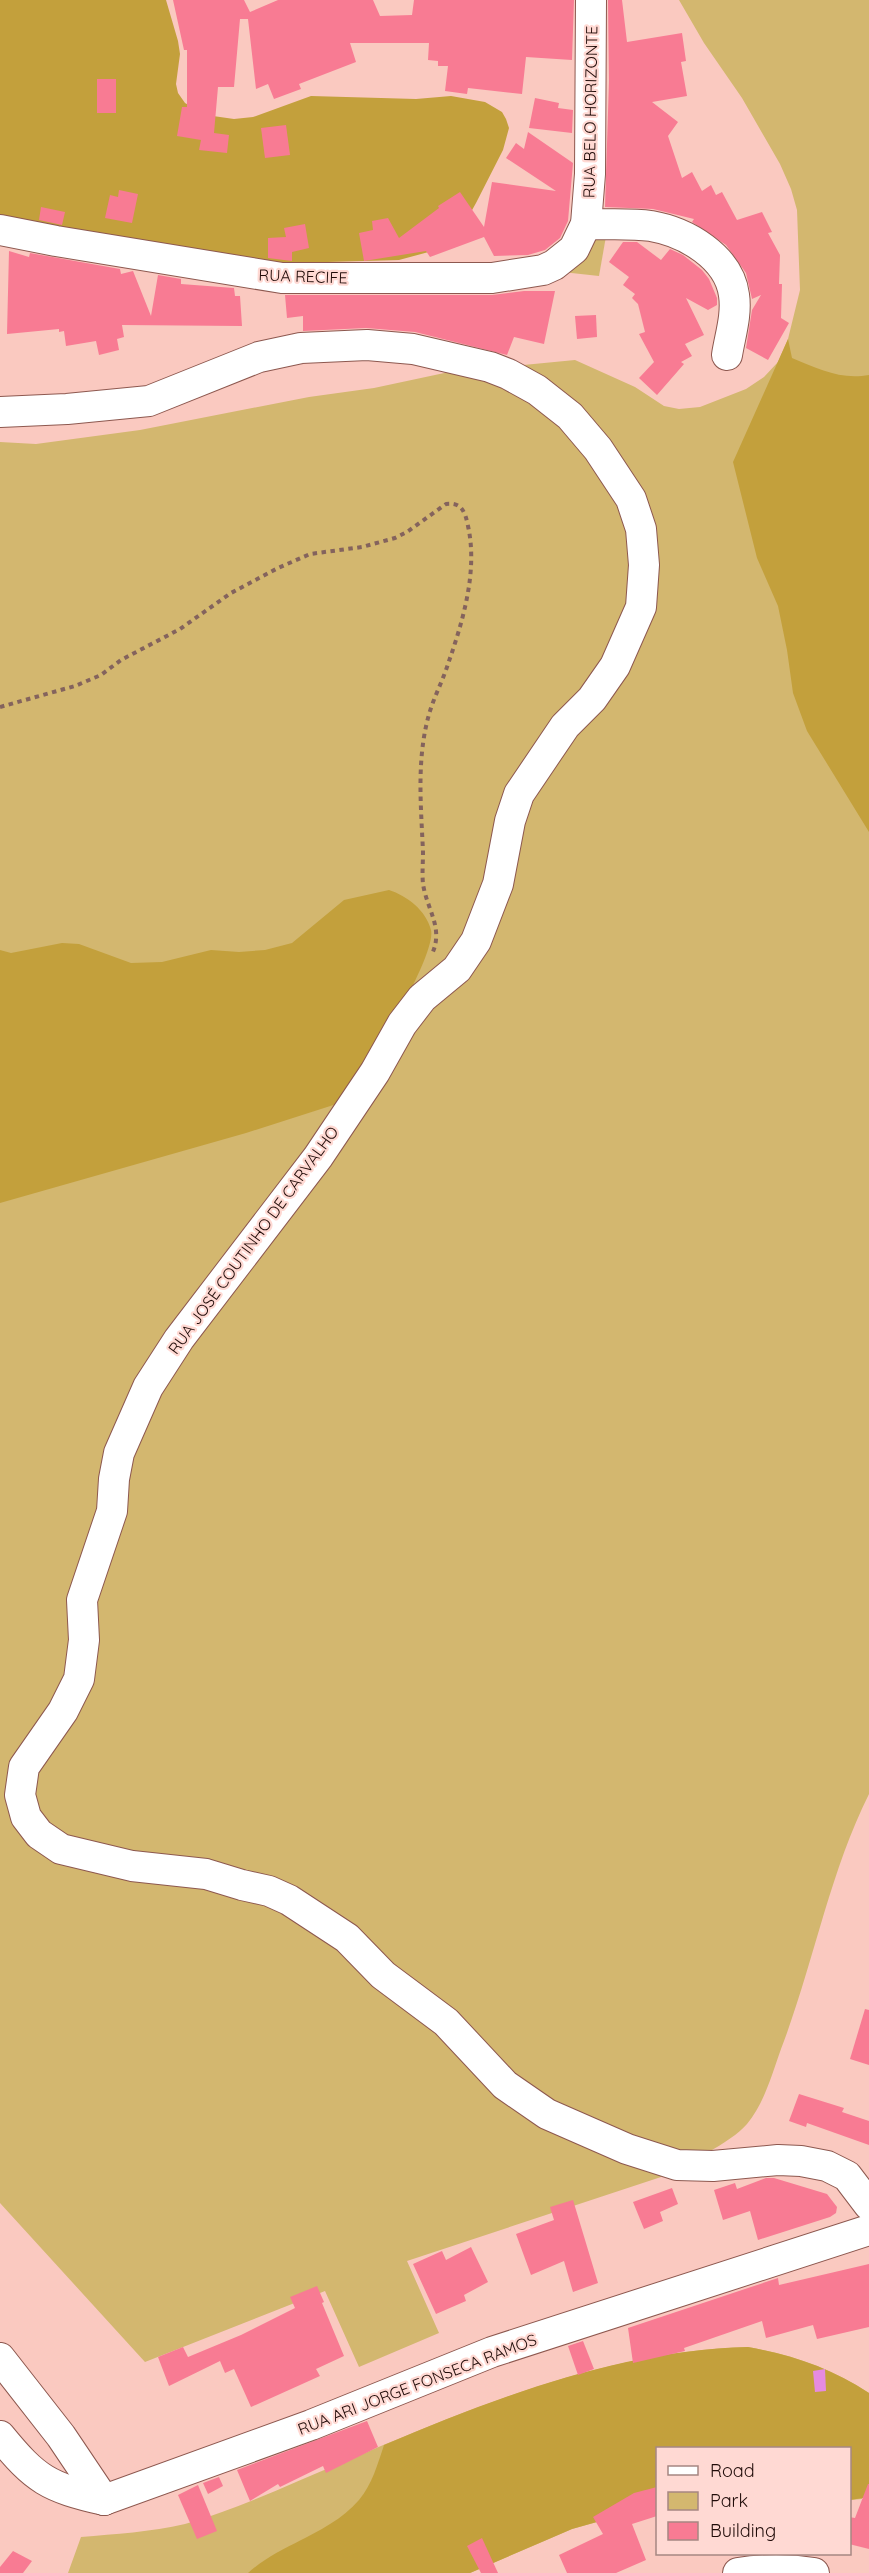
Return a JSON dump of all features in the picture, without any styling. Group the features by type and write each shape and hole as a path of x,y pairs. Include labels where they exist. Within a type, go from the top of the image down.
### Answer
{"street":[{"name":"RUA BELO HORIZONTE","path":"586,224 590,174 591,0"},
{"name":"RUA RECIFE","path":"0,230 282,278 492,278 527,274 554,265 574,249 586,224"},
{"path":"586,224 636,225 666,230 692,240 714,258 730,280 734,293 727,355"},
{"name":"RUA JOSÉ COUTINHO DE CARVALHO","path":"0,412 149,400 259,357 301,348 367,345 413,349 490,367 523,381 554,402 583,429 622,483 637,513 642,529 644,565 641,607 615,666 592,699 565,726 519,794 510,821 498,884 476,941 457,969 422,998 407,1017 375,1072 313,1163 179,1339 147,1387 119,1453 114,1479 112,1511 82,1600 84,1640 79,1679 63,1711 24,1767 20,1795 26,1817 48,1841 61,1849 132,1866 206,1874 242,1886 269,1891 290,1900 347,1938 383,1975 446,2022 505,2085 546,2114 627,2149 676,2165 753,2164 768,2160 801,2161 827,2166 847,2176 869,2205"},
{"name":"RUA ARI JORGE FONSECA RAMOS","path":"104,2500 311,2425 492,2352 869,2230"},
{"path":"0,2358 61,2436 104,2500"},
{"path":"0,2436 20,2460 43,2480 59,2489 104,2500"},
{"path":"738,2573 761,2569 814,2573"}],"path":[{"path":"0,707 75,686 101,675 121,660 180,629 231,593 297,560 321,552 363,548 386,541 407,532 446,504 453,503 460,506 471,540 471,572 449,664 430,710 421,765 420,830 423,885 437,928 436,944 430,960"}],"green space":[{"path":"679,0 869,0 869,1794 843,1856 767,2088 753,2116 730,2139 661,2177 407,2261 439,2333 359,2367 325,2291 145,2362 0,2203 0,442 36,444 140,430 309,397 374,388 449,372 575,360 635,387 664,406 679,409 700,407 746,389 764,377 778,362 788,339 800,290 797,210 780,164 742,98 704,43"},
{"path":"608,225 599,276 544,270"},
{"path":"748,2347 781,2354 840,2376 869,2393 862,2499 851,2500 851,2447 656,2447 656,2505 572,2529 470,2573 68,2573 81,2537 159,2529 205,2518 489,2403 591,2371 642,2359 695,2351"}],"shaded area":[{"path":"0,0 166,0 180,54 176,84 178,93 185,103 206,115 234,119 253,117 311,96 416,99 451,96 485,102 502,112 509,128 503,150 466,221 436,250 399,260 292,263 251,260 0,216"},
{"path":"788,339 792,358 839,375 869,375 869,832 807,731 793,693 778,606 757,558 733,462"},
{"path":"389,890 409,900 425,916 431,930 430,943 412,987 349,1100 246,1133 0,1203 0,950 11,953 62,943 79,944 131,963 162,962 211,950 239,952 265,950 292,943 344,900"},
{"path":"748,2347 781,2354 840,2376 869,2393 869,2497 851,2500 851,2447 656,2447 656,2505 572,2529 470,2573 248,2573 275,2554 334,2522 347,2512 368,2488 384,2445 472,2409 562,2379 608,2366 701,2350"},
{"path":"825,2369 826,2391 815,2392 813,2371"}],"building":[{"path":"173,0 244,0 250,12 278,0 373,0 380,16 412,15 414,0 574,0 572,60 526,57 522,94 468,88 467,94 445,91 448,66 438,66 438,61 428,60 429,43 350,43 356,62 299,84 301,89 274,99 268,84 256,89 248,19 240,19 234,87 218,87 214,133 229,135 227,153 199,150 201,140 177,136 182,107 187,107 187,50 184,50"},
{"path":"608,0 622,0 627,42 682,33 686,61 681,62 687,96 652,102 678,122 668,136 682,178 692,172 702,191 711,185 716,195 722,192 737,220 762,212 772,232 768,233 780,255 781,318 789,323 768,360 746,348 752,310 761,295 752,299 746,273 726,245 692,222 694,219 653,209 605,207 609,81"},
{"path":"97,79 116,79 116,113 97,113"},
{"path":"535,98 559,103 558,108 573,110 572,133 529,128"},
{"path":"286,125 290,155 265,158 261,128"},
{"path":"528,132 573,163 568,221 560,238 545,250 528,255 494,256 484,237 430,257 426,251 364,261 359,233 373,230 372,221 388,218 399,238 439,208 438,206 460,192 484,227 492,182 556,191 506,158 516,143 524,149"},
{"path":"119,190 138,194 132,223 105,218 110,195 118,197"},
{"path":"41,207 65,212 62,225 39,220"},
{"path":"305,224 309,248 292,252 292,261 268,258 268,238 286,237 284,228"},
{"path":"623,242 637,242 661,260 670,249 683,255 702,270 709,279 717,298 717,305 708,310 686,298 704,335 685,344 692,356 681,362 684,364 657,395 639,378 654,362 639,334 645,332 638,304 632,298 635,294 623,285 629,277 609,262"},
{"path":"9,251 29,257 30,253 120,269 121,274 133,271 151,316 158,275 181,279 181,284 234,288 235,296 240,296 242,326 122,325 124,337 117,339 119,350 99,355 96,341 66,346 64,331 59,332 59,329 7,334"},
{"path":"524,291 555,291 544,344 514,337 507,355 415,332 366,328 303,331 303,316 287,318 285,295 492,295"},
{"path":"596,315 597,337 577,339 575,316"},
{"path":"865,2009 869,2010 869,2065 850,2059"},
{"path":"799,2094 844,2108 842,2112 869,2121 869,2145 807,2123 806,2127 789,2121"},
{"path":"766,2178 774,2178 827,2194 837,2207 836,2213 830,2217 758,2240 750,2211 723,2220 714,2190 735,2183 737,2189"},
{"path":"672,2188 678,2204 660,2212 663,2221 644,2229 633,2202"},
{"path":"573,2200 598,2283 573,2292 564,2261 531,2275 516,2234 554,2220 550,2207"},
{"path":"471,2247 488,2282 464,2295 466,2301 436,2314 413,2264 442,2251 446,2260"},
{"path":"869,2264 869,2327 817,2339 813,2325 766,2338 762,2321 684,2348 685,2351 633,2363 628,2328 778,2278 779,2285"},
{"path":"317,2286 344,2356 316,2369 320,2376 251,2407 234,2369 225,2373 220,2361 169,2386 158,2357 183,2347 188,2357 241,2335 295,2308 290,2297"},
{"path":"583,2341 594,2369 578,2375 568,2346"},
{"path":"367,2421 378,2447 326,2473 323,2466 280,2487 278,2484 250,2501 237,2470"},
{"path":"219,2477 223,2486 208,2494 203,2483"},
{"path":"869,2484 869,2549 851,2544 851,2517 855,2518"},
{"path":"198,2485 217,2531 197,2539 178,2495"},
{"path":"656,2487 656,2516 632,2524 646,2560 616,2573 567,2573 559,2555 603,2534 593,2517 634,2493"},
{"path":"482,2538 498,2573 481,2573 467,2546"},
{"path":"13,2551 32,2561 23,2573 0,2573 0,2567"}]}
